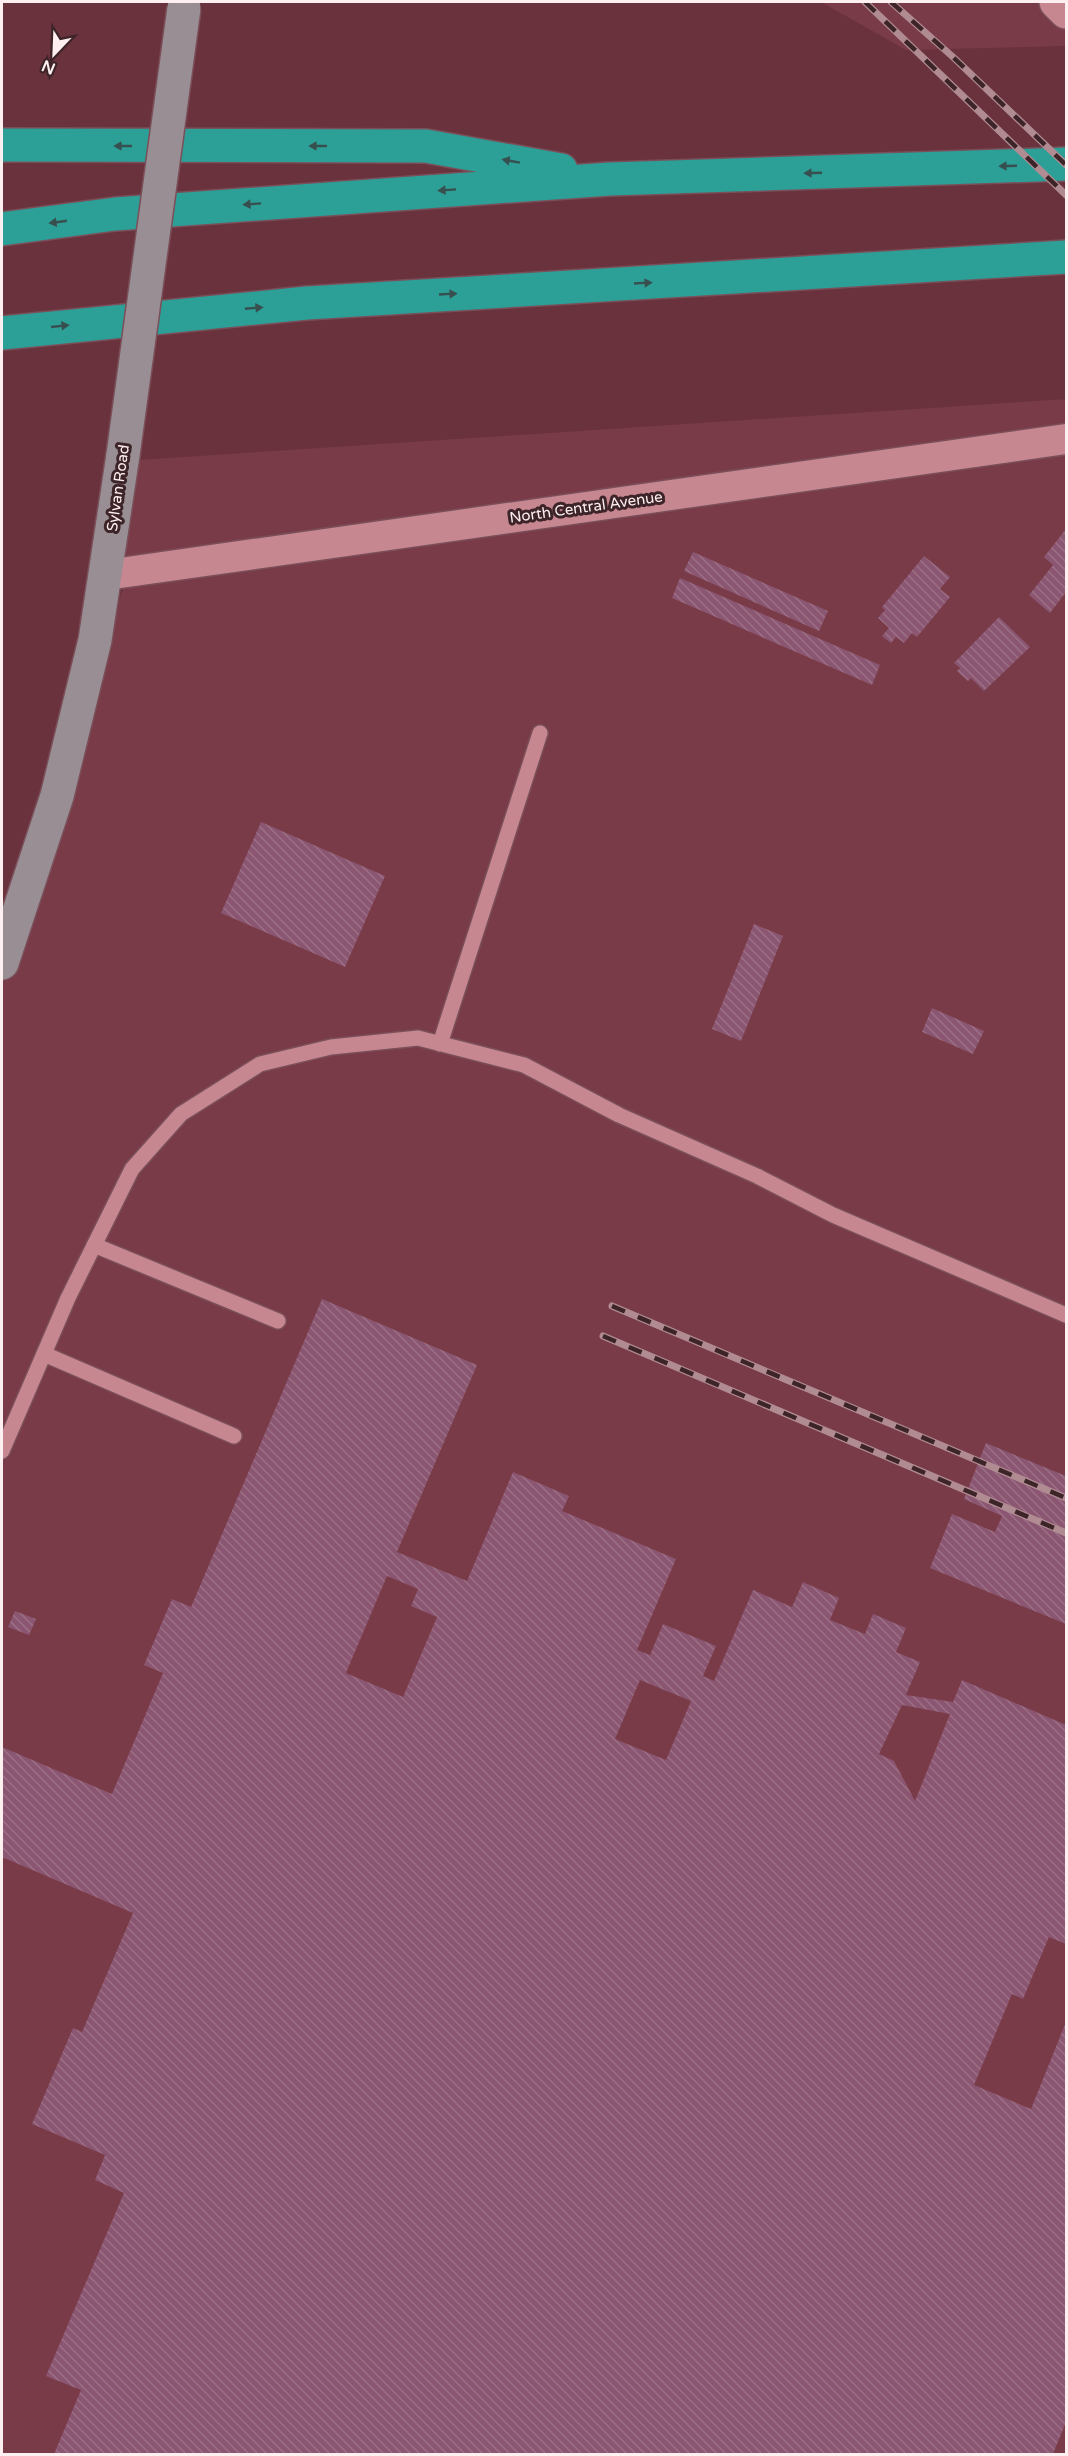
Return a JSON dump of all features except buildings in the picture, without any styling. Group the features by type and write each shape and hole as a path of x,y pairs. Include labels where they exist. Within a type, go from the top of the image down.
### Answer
{"highway":[{"path":"2,146 426,146 610,179"},
{"path":"2,230 115,214 610,179 1066,164"},
{"path":"2,333 308,303 1066,257"}],"main road":[{"name":"Sylvan Road","path":"2,963 57,796 95,640 123,455 184,5"}],"street":[{"path":"1056,2 1066,12"},
{"name":"North Central Avenue","path":"106,575 1066,439"}],"lane":[{"path":"440,1044 540,733"},
{"path":"2,1451 94,1245 132,1169 181,1114 260,1064 331,1047 418,1038 524,1065 619,1115 757,1176 833,1215 1066,1315"},
{"path":"94,1245 278,1321"},
{"path":"44,1354 234,1436"}],"shaded area":[{"path":"821,2 1066,2 1066,46 906,50"},
{"path":"1066,399 1066,2454 2,2454 2,974 123,589 122,461"}],"railway":[{"path":"865,2 1066,195"},
{"path":"891,2 953,57 1066,165"},
{"path":"612,1306 1066,1498"},
{"path":"603,1336 1066,1533"}]}
